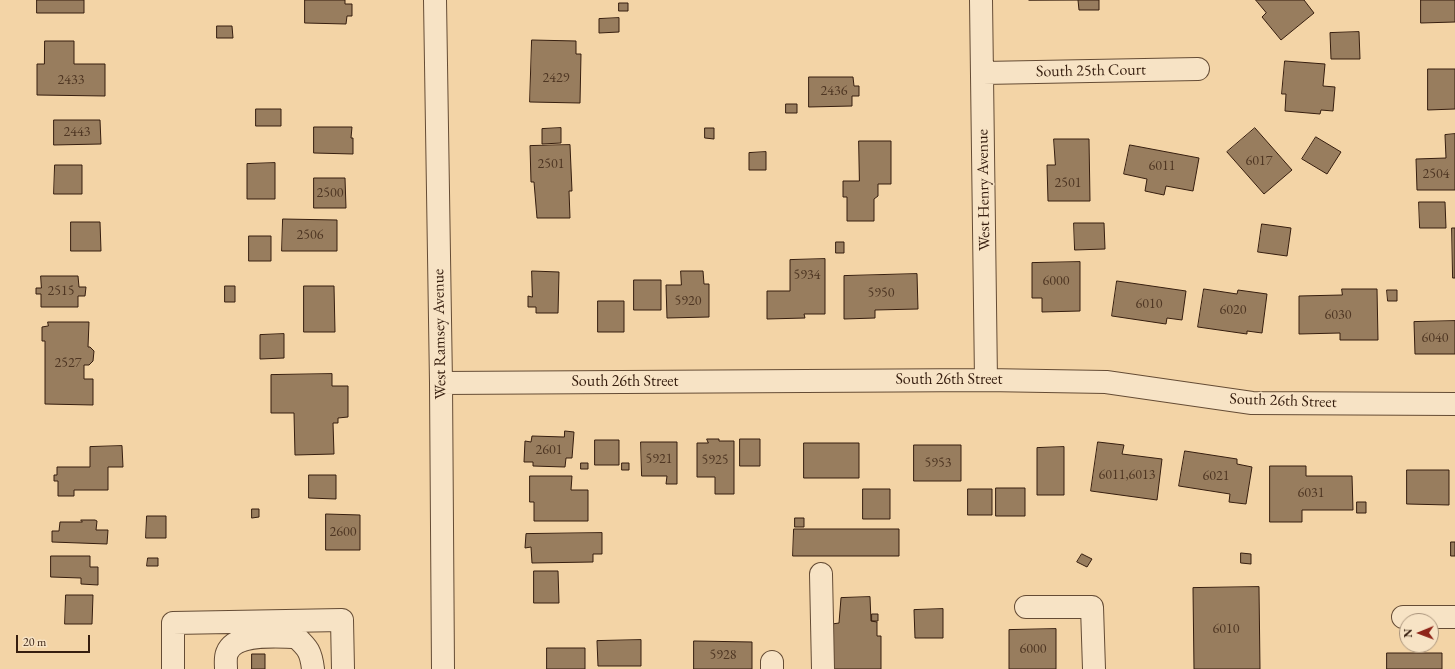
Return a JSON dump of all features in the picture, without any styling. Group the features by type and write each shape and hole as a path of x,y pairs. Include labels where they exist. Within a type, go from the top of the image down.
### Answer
{"street":[{"name":"West Ramsey Avenue","path":"434,0 441,383 443,669"},
{"name":"West Henry Avenue","path":"981,0 986,380"},
{"name":"South 25th Court","path":"982,73 1198,69"},
{"name":"South 26th Street","path":"441,383 986,380 1106,382 1252,403 1455,404"},
{"path":"821,574 823,669"},
{"path":"1026,606 1092,607 1094,669"},
{"path":"1439,617 1455,617"},
{"path":"174,669 172,623 342,620 343,669"},
{"path":"226,669 227,653 234,643 248,638 296,637 308,648 312,657 313,669"}],"building":[{"path":"37,0 84,0 84,13 37,13"},
{"path":"305,0 345,0 345,4 352,4 352,16 347,16 346,24 305,23"},
{"path":"1078,0 1099,0 1099,10 1079,10"},
{"path":"1256,0 1304,0 1314,13 1281,40 1262,17 1266,13"},
{"path":"1421,0 1455,0 1455,22 1421,23"},
{"path":"619,3 628,3 628,11 619,11"},
{"path":"619,18 619,32 599,33 599,19"},
{"path":"217,26 232,26 233,38 217,38"},
{"path":"1359,32 1360,59 1331,59 1330,33"},
{"path":"532,40 576,41 576,54 581,54 580,103 530,102"},
{"path":"45,41 74,41 74,64 105,64 105,96 37,95 37,64 44,64"},
{"path":"1285,61 1325,64 1323,86 1335,87 1333,111 1321,110 1320,114 1285,111 1286,94 1282,94"},
{"path":"1428,69 1455,69 1455,109 1428,110"},
{"path":"809,77 853,77 854,86 859,86 859,96 852,96 852,106 809,107"},
{"path":"786,104 797,104 797,113 786,113"},
{"path":"256,109 281,109 281,126 256,126"},
{"path":"54,120 100,120 101,144 54,145"},
{"path":"314,127 352,127 351,138 353,138 353,154 314,153"},
{"path":"561,128 561,143 542,144 542,129"},
{"path":"705,128 714,128 714,139 705,138"},
{"path":"1255,128 1292,170 1264,194 1227,152"},
{"path":"1455,134 1455,190 1417,190 1416,159 1446,158 1445,135"},
{"path":"1316,137 1341,152 1327,174 1302,159"},
{"path":"1054,139 1089,139 1090,201 1048,201 1047,165 1055,165"},
{"path":"859,141 891,141 891,184 878,184 878,196 874,199 874,221 847,221 847,197 843,197 843,181 859,181"},
{"path":"570,145 572,191 569,191 570,218 537,218 534,182 531,182 530,146"},
{"path":"1130,145 1199,158 1193,191 1166,186 1164,195 1145,191 1147,179 1124,174"},
{"path":"766,152 766,170 749,170 749,153"},
{"path":"275,163 275,199 247,199 247,164"},
{"path":"55,165 82,165 82,194 54,194"},
{"path":"314,178 345,178 346,208 314,208"},
{"path":"1419,202 1445,202 1446,228 1420,228"},
{"path":"283,219 337,220 337,251 282,251"},
{"path":"71,222 100,222 101,251 71,251"},
{"path":"1074,223 1104,223 1105,249 1075,250"},
{"path":"1262,224 1291,228 1287,256 1258,252"},
{"path":"1452,228 1455,228 1455,278 1453,278"},
{"path":"249,236 271,236 271,261 249,261"},
{"path":"836,242 844,242 844,253 836,253"},
{"path":"825,259 825,314 804,314 805,318 767,319 767,291 790,291 790,260"},
{"path":"1080,262 1080,311 1042,312 1042,298 1032,298 1032,263"},
{"path":"532,271 559,272 558,313 536,313 536,307 528,307 528,296 532,297"},
{"path":"681,271 703,271 704,284 709,284 709,317 667,318 666,285 681,285"},
{"path":"917,274 918,309 875,310 875,318 844,319 844,276"},
{"path":"41,276 78,276 79,287 86,287 85,296 78,296 78,307 41,307 41,294 36,294 36,288 41,288"},
{"path":"634,280 661,280 661,310 634,310"},
{"path":"1117,281 1186,291 1182,320 1167,318 1166,324 1112,316"},
{"path":"225,286 235,286 235,302 225,302"},
{"path":"304,286 334,286 335,332 304,332"},
{"path":"1204,289 1237,294 1238,290 1267,294 1262,333 1247,331 1247,334 1198,327"},
{"path":"1342,289 1377,289 1378,340 1340,340 1340,333 1299,334 1299,296 1342,295"},
{"path":"1387,290 1397,290 1397,301 1388,301"},
{"path":"598,301 624,301 624,332 598,332"},
{"path":"1455,321 1455,354 1415,354 1414,322"},
{"path":"48,322 89,322 88,347 94,351 93,361 89,365 84,365 84,379 93,379 93,405 45,404 45,341 42,341 42,327 48,326"},
{"path":"284,334 284,358 260,359 260,335"},
{"path":"332,374 332,386 348,386 348,417 338,418 338,423 333,423 334,454 295,455 294,413 271,413 271,375"},
{"path":"565,431 574,432 572,458 566,458 565,467 533,466 533,462 524,462 525,441 531,442 532,436 564,437"},
{"path":"707,439 734,441 734,494 715,494 715,477 697,477 697,443 708,443"},
{"path":"740,439 760,439 760,466 740,466"},
{"path":"595,440 619,440 619,465 595,465"},
{"path":"641,442 677,442 677,484 666,484 667,476 642,476"},
{"path":"1098,442 1124,445 1122,454 1162,459 1157,500 1091,491"},
{"path":"804,443 859,443 859,478 804,478"},
{"path":"914,445 961,445 961,481 914,481"},
{"path":"122,446 123,467 108,467 108,490 74,490 74,496 58,496 58,481 54,481 54,475 57,475 57,467 90,467 90,447"},
{"path":"1064,447 1064,495 1037,495 1037,448"},
{"path":"1185,451 1237,459 1237,464 1252,467 1246,504 1229,502 1230,494 1179,486"},
{"path":"581,463 588,463 588,469 581,469"},
{"path":"622,463 629,463 629,470 622,470"},
{"path":"1270,466 1306,466 1306,476 1352,476 1353,510 1302,510 1302,522 1270,522"},
{"path":"1407,470 1449,470 1449,505 1407,504"},
{"path":"309,475 336,475 336,499 309,498"},
{"path":"530,476 572,476 571,490 588,490 588,521 534,521 534,502 530,502"},
{"path":"996,488 1025,488 1025,516 996,516"},
{"path":"863,489 890,489 890,519 863,519"},
{"path":"968,489 992,489 992,515 968,515"},
{"path":"1357,502 1366,502 1366,513 1357,513"},
{"path":"252,509 259,509 259,517 252,518"},
{"path":"326,514 360,515 360,550 326,550"},
{"path":"147,516 166,516 166,538 146,538"},
{"path":"795,518 804,518 804,527 795,527"},
{"path":"81,520 95,520 97,521 96,530 108,530 107,544 52,542 52,531 59,531 60,522 82,522"},
{"path":"794,529 899,529 899,556 793,556"},
{"path":"602,533 602,554 593,554 593,562 532,563 531,547 525,548 526,534"},
{"path":"1451,542 1455,542 1455,556 1451,556"},
{"path":"1241,553 1251,554 1251,564 1241,563"},
{"path":"1082,554 1092,559 1087,567 1077,562"},
{"path":"51,556 90,556 90,567 98,567 98,585 81,584 81,578 51,577"},
{"path":"148,558 158,558 158,566 147,566"},
{"path":"534,571 558,571 559,603 534,603"},
{"path":"1259,587 1260,669 1194,669 1193,588"},
{"path":"66,595 93,595 92,624 65,624"},
{"path":"870,597 871,621 877,622 877,636 881,636 881,669 832,669 832,624 839,623 841,598"},
{"path":"943,609 943,638 915,638 914,610"},
{"path":"872,614 878,614 878,621 872,621"},
{"path":"1056,629 1056,669 1009,669 1009,630"},
{"path":"641,640 641,666 598,666 597,641"},
{"path":"694,641 752,642 752,669 694,669"},
{"path":"547,648 585,648 585,669 547,669"},
{"path":"1387,653 1442,653 1442,669 1387,669"},
{"path":"252,654 265,654 265,669 252,669"}]}
